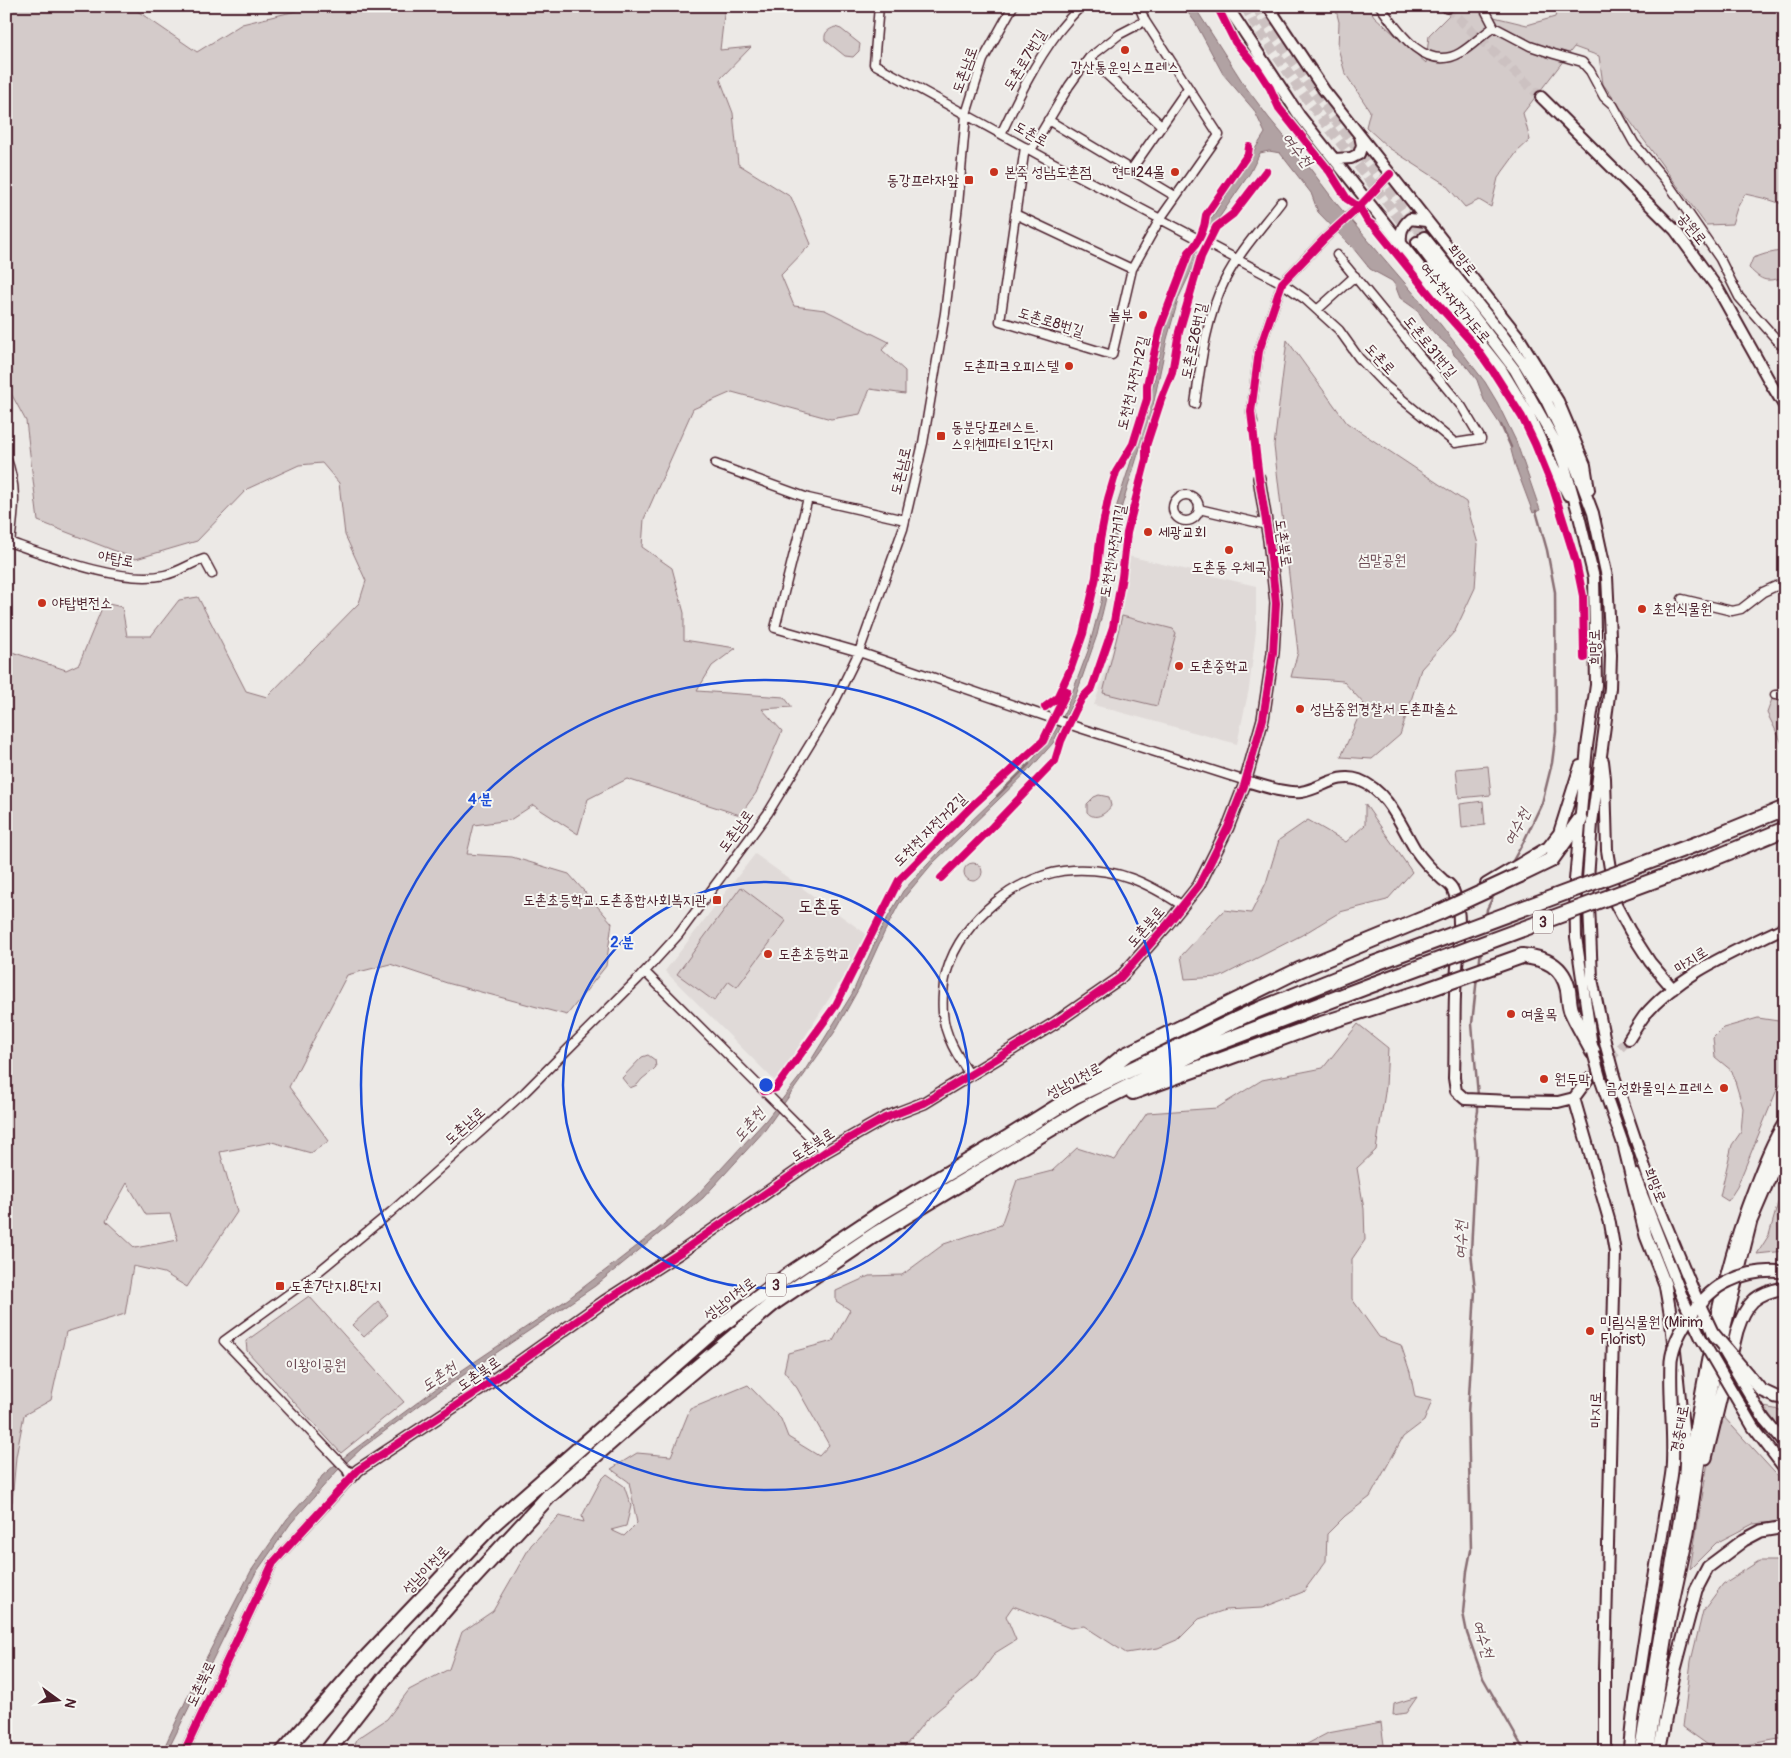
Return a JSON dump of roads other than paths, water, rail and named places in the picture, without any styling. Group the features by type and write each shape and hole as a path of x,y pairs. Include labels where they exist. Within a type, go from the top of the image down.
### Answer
{"highway":[{"name":"성남이천로","path":"283,1752 363,1661 491,1526 712,1332 791,1273 881,1213 1073,1097 1248,1014 1373,964 1702,842 1785,808"},
{"path":"1073,1097 1125,1055 1298,970 1440,912 1551,860 1580,820"},
{"name":"3","path":"1712,859 1785,828"},
{"path":"1712,859 1785,836"},
{"name":"성남이천로","path":"327,1752 384,1679 456,1596 549,1496 670,1390 775,1302 884,1229 1082,1110 1203,1049 1712,859"},
{"path":"1082,1110 1312,1027 1522,956 1544,959 1555,965 1561,972 1568,988 1570,1008 1593,1052"}],"main road":[{"path":"1227,6 1299,115 1501,369 1529,415 1579,516"},
{"path":"1268,6 1324,90 1518,336 1558,401 1586,466 1593,513"},
{"name":"공원로","path":"1540,97 1675,230 1718,288 1770,384 1785,407"},
{"path":"1335,160 1351,158 1360,154 1362,145 1360,136"},
{"path":"1401,243 1400,232 1410,219 1426,221"},
{"name":"희망로","path":"1785,1444 1764,1419 1713,1333 1694,1292 1657,1203 1614,1076 1606,1046 1592,978 1588,889 1592,823 1610,688 1611,655 1607,577 1593,513 1565,439 1546,400 1524,364 1501,333 1420,240 1515,370 1556,443 1564,464 1594,578 1596,685 1587,746 1575,880 1576,937 1593,1052 1625,1150 1682,1299 1701,1338 1753,1427 1785,1469"},
{"name":"도촌북로","path":"351,1474 478,1392 605,1301 681,1252 825,1152 885,1118 924,1102 1055,1023 1120,978 1199,885 1228,827 1246,781 1263,719 1274,653 1276,603 1267,525 1259,478"},
{"path":"1456,897 1493,881 1548,847 1559,834 1587,746"},
{"path":"1601,749 1606,778 1607,850 1616,905 1650,962 1673,989"},
{"path":"1246,781 1279,790 1300,792 1330,780 1350,778 1370,785 1382,795 1405,830 1415,850 1452,887 1456,897 1459,918 1455,995 1454,1078 1456,1091 1465,1099 1558,1102 1574,1098 1588,1080"},
{"name":"마지로","path":"1629,1039 1645,1016 1673,989 1708,965 1785,927"},
{"name":"마지로","path":"1574,1098 1610,1222 1615,1252 1605,1670 1605,1752"},
{"name":"경충대로","path":"1640,1752 1699,1404 1729,1268 1744,1216 1773,1142 1785,1122"},
{"name":"경충대로","path":"1648,1752 1670,1616 1688,1533 1707,1409 1738,1267 1751,1221 1785,1142"},
{"path":"1625,1150 1646,1236 1665,1284 1671,1318 1683,1432 1664,1603"},
{"path":"1629,1752 1648,1617 1672,1472 1674,1429 1672,1359 1679,1336 1690,1316 1710,1294 1728,1281 1751,1274 1773,1271 1785,1272"},
{"path":"1688,1533 1742,1313 1755,1299 1768,1290 1785,1288"},
{"path":"1713,1333 1761,1390 1776,1397 1785,1398"},
{"path":"1659,1752 1675,1669 1696,1590 1708,1567 1744,1540 1761,1531 1785,1527"}],"street":[{"name":"도촌로","path":"879,6 874,64 1282,284 1339,330 1359,358 1386,386 1455,443"},
{"name":"도촌남로","path":"351,1474 224,1341 312,1277 391,1212 525,1092 645,972 679,934 768,812 829,713 858,652 905,520 923,443 945,312 958,205 966,114 983,60 1013,6"},
{"name":"도촌로7번길","path":"1001,134 1030,73 1043,51 1074,12 1082,6"},
{"path":"1139,6 1145,21 1219,134 1160,219"},
{"path":"1380,6 1402,37 1426,54 1436,58 1449,57 1460,53 1494,27"},
{"path":"1483,6 1494,27 1530,46 1582,62 1590,71 1604,96 1613,105 1634,143 1667,182 1720,259 1739,297 1785,349"},
{"path":"1028,148 1089,58 1120,34 1145,21"},
{"path":"1089,58 1162,126"},
{"path":"1131,170 1188,88"},
{"path":"1048,120 1175,196"},
{"name":"도촌로8번길","path":"1028,148 1015,214 1000,321 1112,355 1132,269 1160,219"},
{"path":"1253,423 1251,412 1259,351 1282,284 1325,238 1359,207 1390,174"},
{"path":"1238,260 1281,202"},
{"path":"1015,214 1132,269"},
{"name":"도촌로31번길","path":"1337,255 1462,407 1481,439 1455,443"},
{"name":"도촌로26번길","path":"1195,404 1214,306 1226,278 1238,260"},
{"path":"1316,310 1355,276"},
{"path":"6,457 14,482 15,498 8,542"},
{"path":"715,464 808,498 905,520"},
{"path":"808,498 775,628 858,652 1080,728 1246,781"},
{"path":"1199,509 1267,525"},
{"name":"야탑로","path":"8,542 91,568 137,578 167,575 204,559 212,574"},
{"path":"1682,599 1732,611 1741,609 1763,592 1785,582"},
{"path":"1775,695 1785,695"},
{"path":"970,1074 958,1057 948,1035 943,1014 946,972 960,943 994,902 1020,885 1045,874 1071,870 1097,870 1140,880 1183,906"},
{"path":"645,972 825,1152"},
{"name":"도촌북로","path":"184,1752 273,1563 351,1474"}],"waterway":[{"name":"여수천","path":"1501,425 1511,447"},
{"name":"여수천","path":"1510,866 1542,803 1552,763 1556,732 1555,592 1547,550 1536,511"},
{"name":"도촌천","path":"997,796 1029,764"},
{"name":"여수천","path":"1486,918 1487,909 1495,893"},
{"name":"여수천","path":"1479,967 1481,950"},
{"name":"여수천","path":"1477,977 1472,1024 1478,1096"},
{"name":"여수천","path":"1478,1102 1474,1129 1476,1153 1471,1252 1475,1290 1468,1414 1471,1550 1463,1613 1467,1633 1483,1678 1525,1752"}],"tunnel":[{"path":"1245,6 1254,23 1303,94 1417,242"},
{"path":"1257,6 1262,18 1311,88 1424,237"},
{"path":"1447,7 1541,97"},
{"path":"1253,423 1259,478"},
{"path":"1588,1079 1629,1039"}],"place":[{"name":"강산통운익스프레스","path":"1125,50"},
{"name":"본죽 성남도촌점","path":"994,172"},
{"name":"현대24몰","path":"1175,172"},
{"name":"동강프라자앞","path":"969,180"},
{"name":"놀부","path":"1143,315"},
{"name":"도촌파크오피스텔","path":"1069,366"},
{"name":"동분당포레스트. 스위첸파티오1단지","path":"941,436"},
{"name":"세광교회","path":"1148,532"},
{"name":"도촌동 우체국","path":"1229,550"},
{"name":"야탑변전소","path":"42,603"},
{"name":"초원식물원","path":"1642,609"},
{"name":"도촌중학교","path":"1179,666"},
{"name":"성남중원경찰서 도촌파출소","path":"1300,709"},
{"name":"도촌초등학교.도촌종합사회복지관","path":"717,900"},
{"name":"도촌초등학교","path":"768,954"},
{"name":"여울목","path":"1511,1014"},
{"name":"원두막","path":"1544,1079"},
{"name":"금성화물익스프레스","path":"1724,1088"},
{"name":"도촌7단지.8단지","path":"280,1286"},
{"name":"미림식물원 (Mirim Florist)","path":"1590,1331"}],"district":[{"name":"도촌동","path":"820,906"}],"park label":[{"name":"섬말공원","path":"1382,560"},
{"name":"이왕이공원","path":"316,1365"}]}
